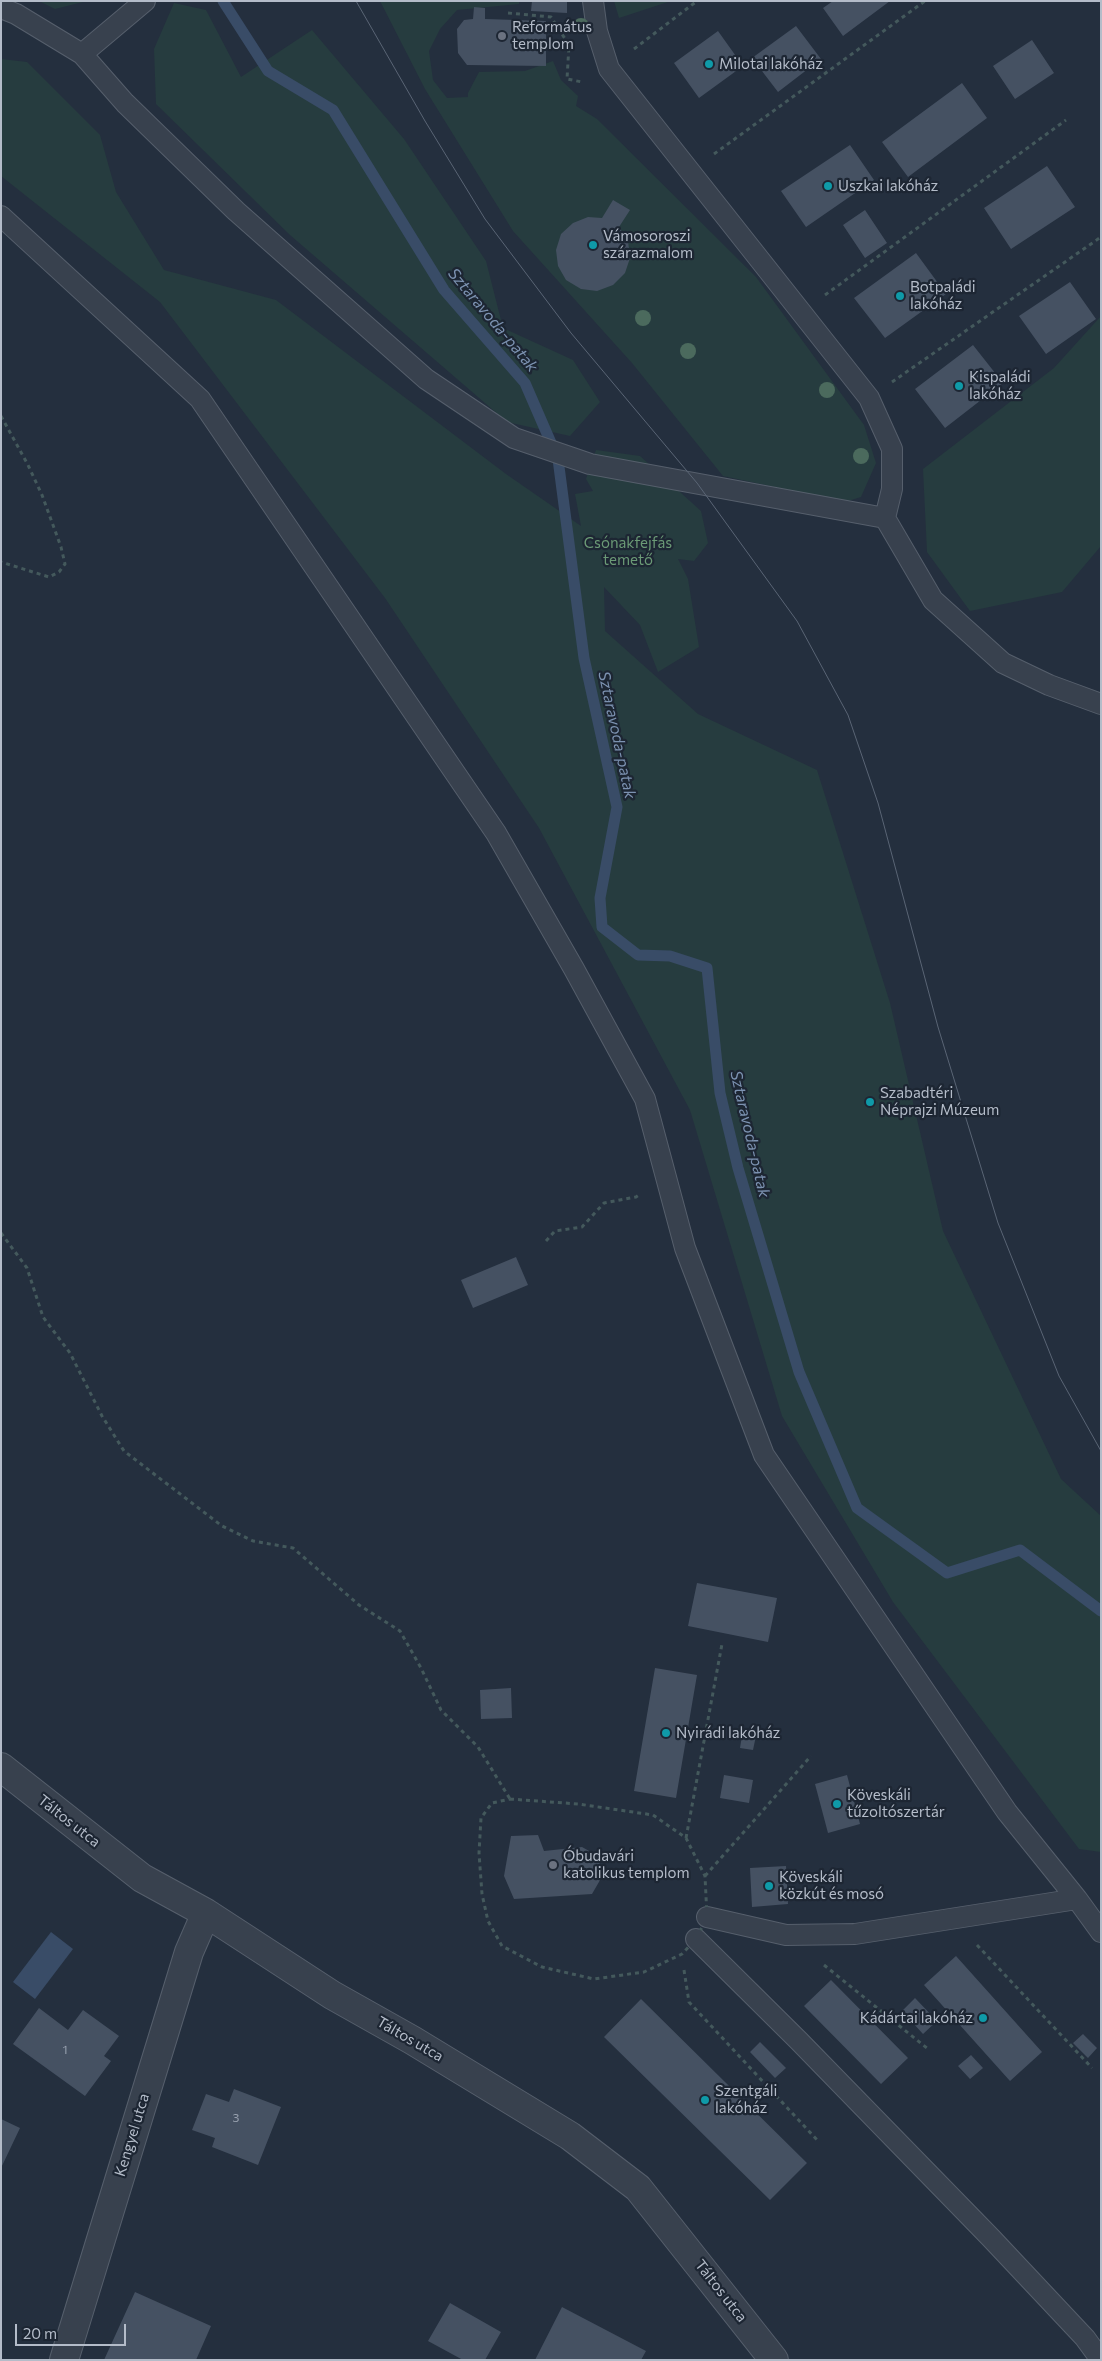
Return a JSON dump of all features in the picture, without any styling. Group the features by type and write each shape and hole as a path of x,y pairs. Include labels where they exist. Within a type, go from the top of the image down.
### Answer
{"street":[{"name":"Táltos utca","path":"1,1767 142,1878 206,1913 332,1995 412,2040 570,2136 638,2188 774,2360"},
{"name":"Kengyel utca","path":"64,2360 189,1952 206,1913"}],"lane":[{"path":"82,54 146,1"},
{"path":"593,1 597,31 609,68 869,398 892,449 892,489 884,518 933,600 1003,663 1050,685 1101,704"},
{"path":"1,8 16,14 82,54 125,103 244,218 426,379 514,438 590,464 884,518"},
{"path":"1,216 200,400 496,832 574,969 645,1100 684,1248 764,1455 1006,1812 1077,1899 1101,1932"},
{"path":"708,1917 786,1935 855,1934 1077,1899"},
{"path":"696,1939 799,2041 990,2238 1086,2338 1101,2360"}],"path":[{"path":"691,170 925,1"},
{"path":"546,44 567,43"},
{"path":"802,312 1066,120"},
{"path":"869,398 1101,237"},
{"path":"1,416 42,495 61,546 65,564 59,572 49,577 1,562"},
{"path":"546,1241 555,1231 582,1227 604,1203 636,1198 665,1174"},
{"path":"1,1232 27,1268 43,1316 70,1353 102,1416 124,1451 222,1526 254,1541 293,1548 359,1606 400,1631 421,1668 441,1710 478,1747 510,1799"},
{"path":"686,1838 722,1644"},
{"path":"705,1876 811,1756"},
{"path":"510,1799 578,1804 653,1815 686,1838 705,1876 708,1917 696,1939 682,1954 644,1972 594,1979 542,1967 502,1946 488,1921 482,1894 478,1853 482,1818 492,1803 510,1799"},
{"path":"953,1919 1092,2068"},
{"path":"786,1935 928,2049"},
{"path":"682,1954 689,2002 819,2142"}],"green space":[{"path":"39,1 87,1 55,9"},
{"path":"380,1 519,1 519,4 457,10 440,29 429,51 433,80 447,98 468,97 468,93 479,72 525,71 553,61 561,80 578,96 576,106 597,119 756,277 864,425 876,463 861,497 845,502 723,476 632,363 513,231 425,89"},
{"path":"614,1 671,1 619,18"},
{"path":"174,3 206,10 241,77 312,30 404,139 486,261 503,328 573,360 600,402 570,436 507,422 290,235 156,104 154,49"},
{"name":"Csónakfejfás temető","path":"1,59 27,62 100,135 116,192 164,270 276,300 506,474 581,526 575,494 593,491 586,479 596,450 640,456 701,511 708,543 694,561 678,559 688,579 699,647 658,672 640,625 604,587 605,631 698,714 817,770 890,1003 943,1231 1061,1479 1101,1516 1101,1852 1079,1849 893,1602 782,1416 690,1110 539,828 385,598 160,302 1,176"},
{"path":"1101,316 1101,546 1062,592 970,611 927,552 923,469 1054,368"}],"water":[{"path":"51,1932 73,1949 35,1999 13,1982"}],"building":[{"path":"532,1 567,1 567,13 531,11"},
{"path":"833,1 890,1 843,36 823,8"},
{"name":"Református templom","path":"474,7 485,8 485,19 546,21 546,66 467,65 458,53 457,29 464,20 473,19"},
{"path":"796,26 821,59 778,92 752,58"},
{"name":"Milotai lakóház","path":"718,31 743,66 699,98 674,63"},
{"path":"1032,40 1054,73 1015,99 993,66"},
{"path":"962,83 987,118 908,177 882,142"},
{"name":"Uszkai lakóház","path":"850,145 874,180 806,227 781,191"},
{"path":"1047,166 1075,207 1011,249 984,208"},
{"name":"Vámosoroszi szárazmalom","path":"613,200 630,210 619,227 628,241 630,258 625,273 613,285 597,291 581,289 566,280 558,266 556,250 561,234 573,223 588,217 602,218"},
{"path":"865,210 887,243 865,258 843,225"},
{"name":"Botpaládi lakóház","path":"916,253 946,294 885,338 854,298"},
{"path":"1070,282 1096,319 1046,354 1019,316"},
{"name":"Kispaládi lakóház","path":"973,345 1003,383 945,428 915,389"},
{"path":"516,1257 528,1285 473,1308 461,1280"},
{"path":"697,1583 777,1598 768,1642 688,1626"},
{"name":"Nyirádi lakóház","path":"655,1668 697,1675 676,1798 634,1791"},
{"path":"511,1688 512,1718 481,1719 480,1690"},
{"path":"743,1729 757,1731 753,1750 740,1748"},
{"path":"724,1775 753,1780 749,1803 720,1798"},
{"name":"Köveskáli tűzoltószertár","path":"847,1775 860,1824 828,1833 815,1784"},
{"name":"Óbudavári katolikus templom","path":"538,1835 544,1851 582,1847 598,1856 603,1875 592,1894 514,1899 504,1876 511,1836"},
{"name":"Köveskáli közkút és mosó","path":"786,1866 788,1904 752,1907 750,1868"},
{"name":"Kádártai lakóház","path":"956,1956 1042,2052 1010,2081 924,1985"},
{"path":"831,1980 908,2058 881,2084 804,2006"},
{"path":"915,1998 937,2021 923,2034 902,2011"},
{"name":"Szentgáli lakóház","path":"641,1999 807,2163 770,2200 604,2037"},
{"path":"39,2008 68,2030 83,2010 119,2036 104,2056 111,2061 85,2096 13,2044"},
{"path":"1083,2034 1097,2048 1088,2058 1073,2043"},
{"path":"760,2042 786,2068 775,2078 750,2052"},
{"path":"971,2055 983,2068 970,2079 958,2066"},
{"path":"234,2089 281,2107 258,2165 212,2147 215,2138 192,2130 206,2094 229,2102"},
{"path":"1,2119 20,2128 1,2168"},
{"path":"135,2292 211,2326 196,2360 104,2360"},
{"path":"450,2303 501,2332 485,2360 463,2360 428,2341"},
{"path":"562,2307 646,2351 641,2360 535,2360"}],"waterway":[{"name":"Sztaravoda-patak","path":"223,1 268,71 333,110 444,290 525,383 558,459 584,658 617,807 600,898 602,927 638,955 670,956 707,968 720,1093 738,1168 799,1372 857,1508 947,1573 1020,1550 1101,1611"}],"tram line":[{"path":"356,1 425,121 485,219 571,333 697,483 797,621 848,715 878,803 938,1027 998,1223 1059,1376 1101,1451"}],"place":[{"name":"Református templom","path":"502,36"},
{"name":"Milotai lakóház","path":"709,64"},
{"name":"Uszkai lakóház","path":"828,186"},
{"name":"Vámosoroszi szárazmalom","path":"593,245"},
{"name":"Botpaládi lakóház","path":"900,296"},
{"name":"Kispaládi lakóház","path":"959,386"},
{"name":"Szabadtéri Néprajzi Múzeum","path":"870,1102"},
{"name":"Nyirádi lakóház","path":"666,1733"},
{"name":"Köveskáli tűzoltószertár","path":"837,1804"},
{"name":"Óbudavári katolikus templom","path":"553,1865"},
{"name":"Köveskáli közkút és mosó","path":"769,1886"},
{"name":"Kádártai lakóház","path":"983,2018"},
{"name":"Szentgáli lakóház","path":"705,2100"}]}
